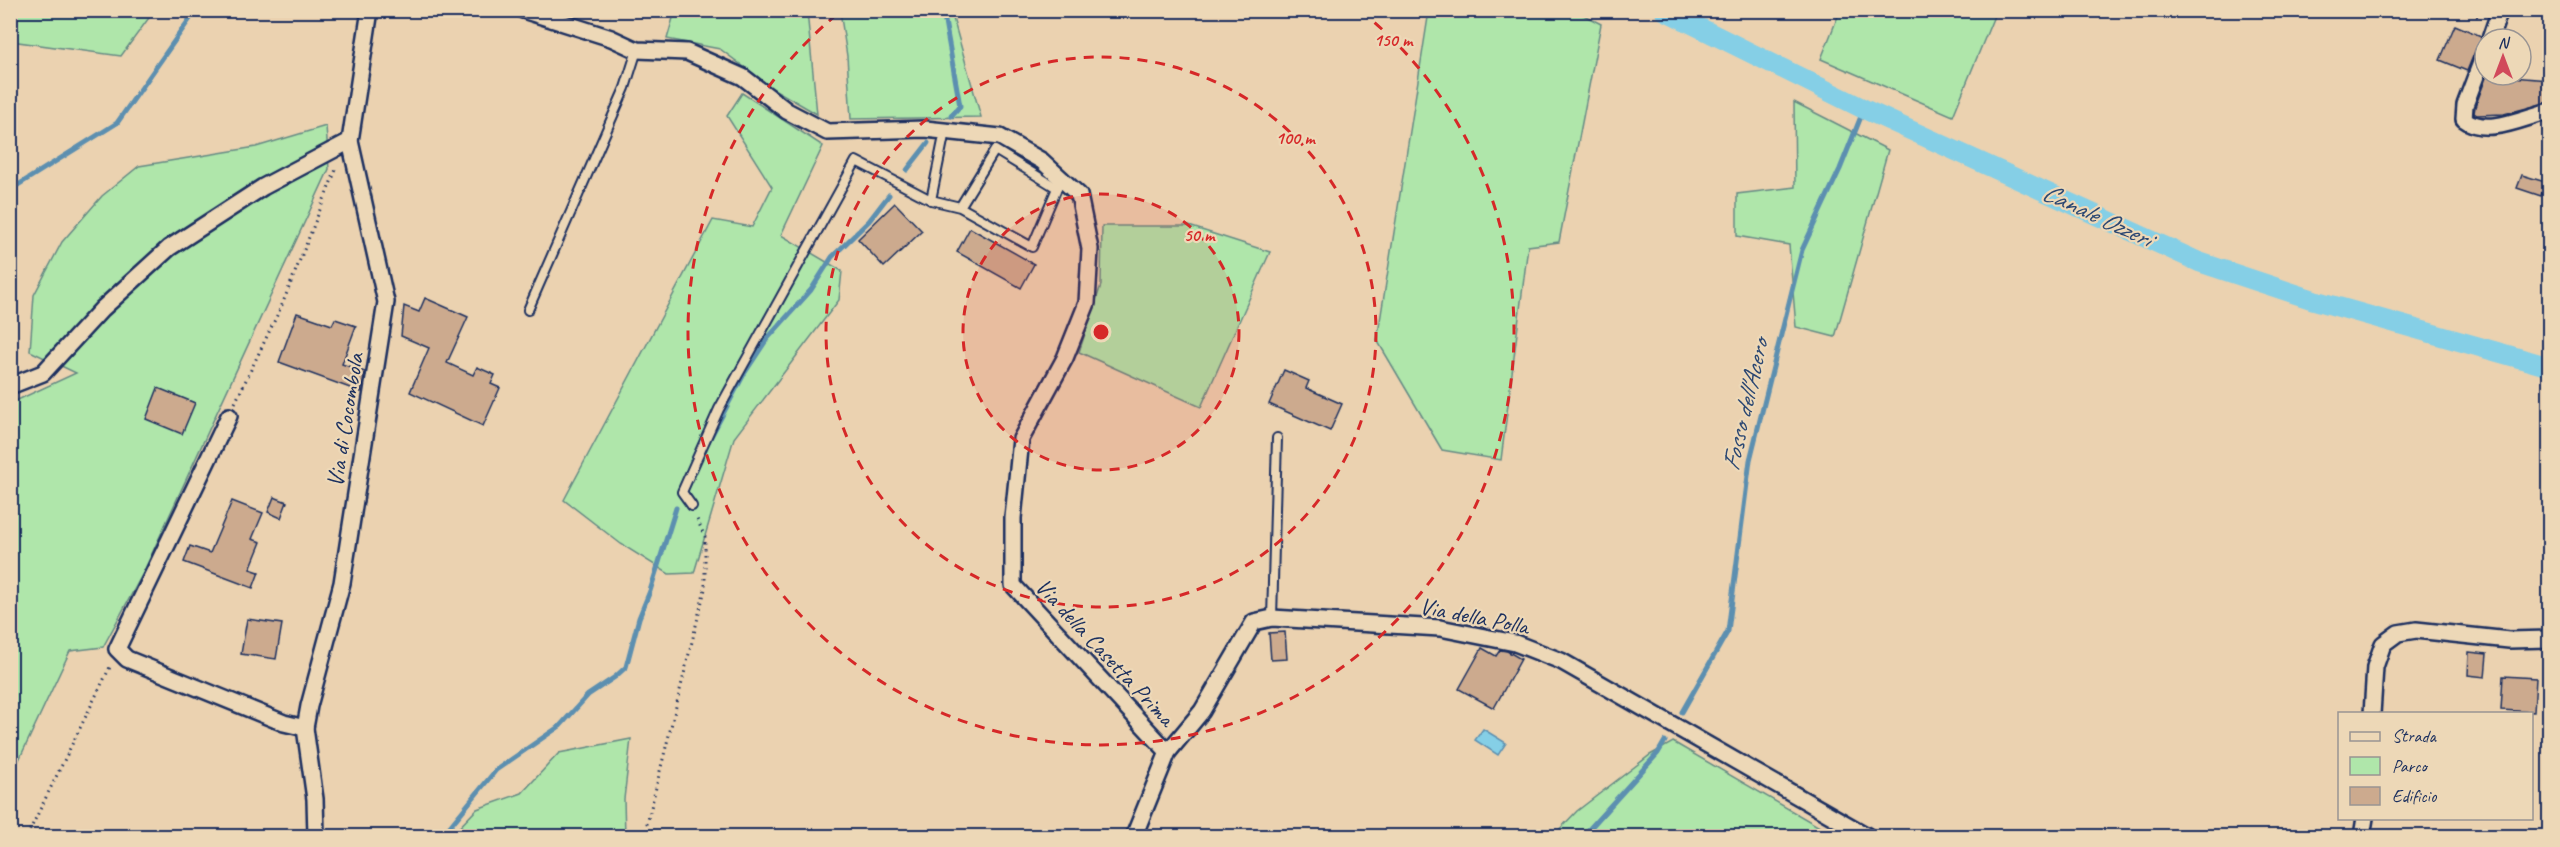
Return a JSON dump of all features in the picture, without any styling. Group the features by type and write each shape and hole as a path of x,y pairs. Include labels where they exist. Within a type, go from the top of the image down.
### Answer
{"street":[{"name":"Via di Cocombola","path":"316,837 315,800 305,728 342,583 386,302 350,141 370,10"},
{"name":"Via della Casetta Prima","path":"523,10 611,38 637,50 687,52 743,77 787,111 827,132 925,129 1000,137 1042,161 1079,195 1090,249 1087,303 1065,358 1021,439 1013,518 1013,585 1168,752"},
{"path":"2494,27 2500,10"},
{"path":"2473,84 2465,105 2464,119 2472,125 2485,128 2550,111"},
{"path":"10,386 43,373 102,309 169,248 263,187 350,141"},
{"path":"229,416 117,649 137,663 284,723 305,728"},
{"path":"1134,837 1168,752 1202,711 1254,622 1272,618"},
{"name":"Via della Polla","path":"1272,618 1440,628 1515,643 1561,661 1867,837"},
{"path":"2372,712 2375,667 2383,644 2398,633 2416,630 2509,640 2550,639"},
{"path":"2362,837 2365,820"}],"lane":[{"path":"528,310 625,88 637,50"},
{"path":"931,200 945,131"},
{"path":"692,506 682,492 719,409 856,161 931,200 960,207 1032,247 1057,188 995,150 960,207"},
{"path":"1272,618 1277,438"}],"path":[{"path":"229,416 282,305 334,173 350,141"},
{"path":"644,837 705,588 705,537 692,506"},
{"path":"27,837 117,649"}],"green space":[{"path":"13,10 154,11 121,56 11,41"},
{"path":"1840,10 1996,11 1953,116 1821,59"},
{"path":"675,11 807,11 817,114 772,88 720,49 667,39"},
{"path":"840,11 951,11 981,117 851,119 847,56"},
{"path":"1429,11 1576,11 1601,24 1559,242 1528,246 1501,460 1442,450 1377,340"},
{"path":"742,93 823,146 781,235 842,271 839,300 734,438 694,573 669,574 621,544 564,500 713,220 752,227 772,187 727,116"},
{"path":"1794,102 1888,150 1835,337 1796,327 1789,245 1737,236 1737,194 1795,187"},
{"path":"326,126 329,169 143,573 103,647 70,651 11,777 11,403 76,373 30,351 34,295 62,242 102,196 139,166 256,147"},
{"path":"1102,226 1189,226 1270,252 1201,407 1079,352 1101,285"},
{"path":"631,739 624,799 625,836 451,836 477,809 522,793 559,753"},
{"path":"1673,742 1835,836 1553,836 1577,811 1650,755"}],"water":[{"path":"1483,729 1506,743 1498,755 1475,740"}],"building":[{"path":"2455,25 2473,33 2473,56 2467,71 2440,60"},
{"path":"2533,79 2550,80 2550,102 2504,114 2477,115 2474,113 2482,87 2533,87"},
{"path":"2522,175 2545,182 2541,196 2517,188"},
{"path":"895,203 922,231 884,267 858,239"},
{"path":"970,228 1034,264 1021,288 957,252"},
{"path":"425,298 468,317 447,363 473,375 477,367 495,375 491,384 500,388 483,426 410,392 429,348 401,336 404,306 419,312"},
{"path":"297,313 332,325 335,319 356,326 342,364 365,372 361,392 279,362"},
{"path":"1284,370 1309,381 1306,388 1342,404 1330,431 1269,404"},
{"path":"158,388 195,403 182,434 146,419"},
{"path":"274,497 287,502 281,518 268,512"},
{"path":"232,501 263,513 252,539 261,542 250,569 259,572 253,588 184,562 190,546 210,553"},
{"path":"247,619 282,624 276,659 241,654"},
{"path":"1285,632 1287,659 1271,660 1269,633"},
{"path":"1482,648 1496,656 1500,650 1507,651 1521,659 1494,708 1459,689"},
{"path":"2469,652 2487,654 2485,677 2468,675"},
{"path":"2503,676 2536,678 2534,712 2501,710"}],"waterway":[{"path":"10,190 117,123 196,10"},
{"path":"943,10 960,106 951,116"},
{"name":"Canale Ozzeri","path":"1664,10 1864,109 2199,262 2314,300 2550,367"},
{"name":"Fosso dell'Acero","path":"1682,712 1728,631 1750,460 1802,250 1840,169 1864,109"},
{"path":"907,170 928,143"},
{"path":"708,442 744,374 767,339 811,290 832,257 869,221 889,195"},
{"path":"442,836 496,770 560,726 588,695 626,667 639,618 650,591 676,508"},
{"name":"Fosso dell'Acero","path":"1583,836 1658,753 1665,741"}]}
